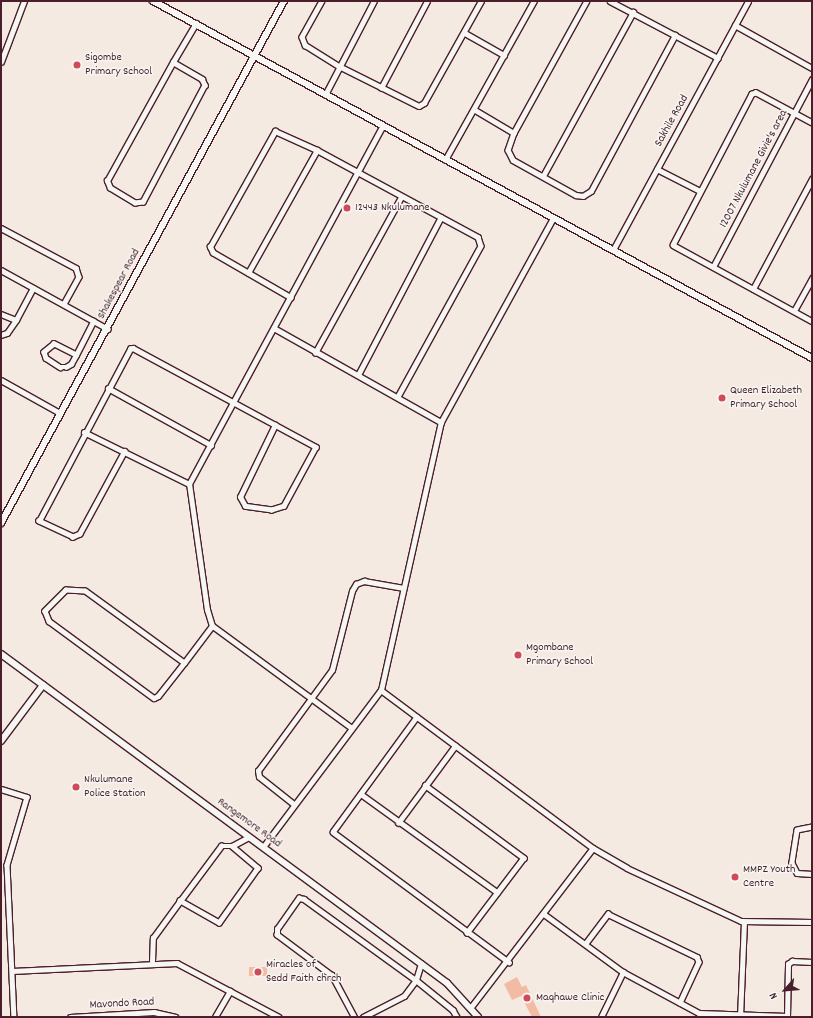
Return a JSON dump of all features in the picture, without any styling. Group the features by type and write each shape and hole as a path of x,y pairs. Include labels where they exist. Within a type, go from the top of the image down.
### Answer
{"street":[{"path":"1,62 24,1"},
{"path":"153,1 253,54 382,127 554,218 812,358"},
{"name":"Shakespear Road","path":"1,523 108,329 253,54 284,1"},
{"path":"322,1 302,41 339,66 415,105 424,103 465,33 481,1"},
{"path":"325,95 374,1"},
{"path":"381,88 427,1"},
{"path":"445,160 475,110 534,1"},
{"path":"587,1 514,133 508,150 510,156 576,195 583,196 591,190 675,35"},
{"path":"610,1 718,58"},
{"name":"Sakhile Road","path":"613,250 748,1"},
{"path":"544,176 633,12"},
{"path":"173,62 202,79 205,85 143,202 135,203 110,188 108,181 173,62 196,23"},
{"path":"735,26 812,68"},
{"path":"465,33 504,55"},
{"name":"12007 Nkulumane Givie's area","path":"713,267 812,79"},
{"path":"812,123 756,93 752,94 700,190 673,245 812,321"},
{"path":"475,110 514,133"},
{"path":"351,728 212,626 207,610 189,484 291,298 382,127"},
{"path":"291,298 213,253 210,247 271,134 279,131 478,237 481,246 398,397"},
{"path":"248,273 317,150"},
{"path":"657,169 700,190"},
{"path":"753,289 812,179"},
{"path":"316,353 401,197"},
{"path":"358,375 442,218"},
{"path":"263,847 293,804 381,690 441,422 554,218"},
{"path":"1,228 76,268 79,277 64,304"},
{"path":"1,270 108,329"},
{"path":"794,311 812,278"},
{"path":"1,335 7,333 16,320 33,288"},
{"path":"1,314 16,320"},
{"path":"76,355 54,344 44,352 46,358 60,367 71,364 76,355 94,321"},
{"path":"274,328 441,422"},
{"path":"125,451 80,534 73,537 40,522 38,518 128,350 133,348 315,446 317,450 284,506 272,510 245,506 240,497 275,425"},
{"path":"1,380 60,414"},
{"path":"108,388 211,445"},
{"path":"84,432 189,484"},
{"path":"293,804 257,773 335,665 352,591 356,584 364,581 403,588"},
{"path":"184,663 85,591 66,590 45,611 48,621 154,698 184,663 212,626"},
{"name":"Rangemore Road","path":"1,654 447,983 471,1007 478,1017"},
{"path":"1,741 43,685"},
{"path":"381,690 593,848 662,886 744,922 812,922"},
{"path":"417,717 333,832 509,962"},
{"path":"398,822 455,746"},
{"path":"425,785 524,858 467,932"},
{"path":"1,789 27,797 7,865 14,1017"},
{"path":"361,794 497,892"},
{"path":"812,827 797,830 792,863 797,873 812,874"},
{"path":"152,962 152,941 221,846 232,846 249,837"},
{"path":"180,901 217,923 221,921 258,870 232,846"},
{"path":"471,1007 509,962 593,848"},
{"path":"354,1017 332,976 277,935 277,929 299,898 304,899 416,980 454,1010 457,1017"},
{"path":"544,914 623,972 702,1014 787,1016 788,964 792,961 812,962"},
{"path":"585,944 608,914 697,957 698,962 680,1003"},
{"path":"740,1015 744,922"},
{"path":"12,970 152,962 183,964 278,1017"},
{"path":"363,1017 403,997 416,980 421,964"},
{"path":"601,1017 623,972"},
{"path":"215,1017 230,990"},
{"name":"Mavondo Road","path":"70,1017 154,1012 175,1017"}],"building":[{"name":"Miracles of Sedd Faith chrch","path":"249,967 267,967 267,976 249,976"},
{"name":"Maqhawe Clinic","path":"517,977 522,987 526,985 541,1017 532,1017 521,996 512,1000 504,984"}],"place":[{"name":"Sigombe Primary School","path":"77,65"},
{"name":"12443 Nkulumane","path":"347,208"},
{"name":"Queen Elizabeth Primary School","path":"722,398"},
{"name":"Mgombane Primary School","path":"518,655"},
{"name":"Nkulumane Police Station","path":"76,787"},
{"name":"MMPZ Youth Centre","path":"735,877"},
{"name":"Miracles of Sedd Faith chrch","path":"258,972"},
{"name":"Maqhawe Clinic","path":"527,998"}]}
